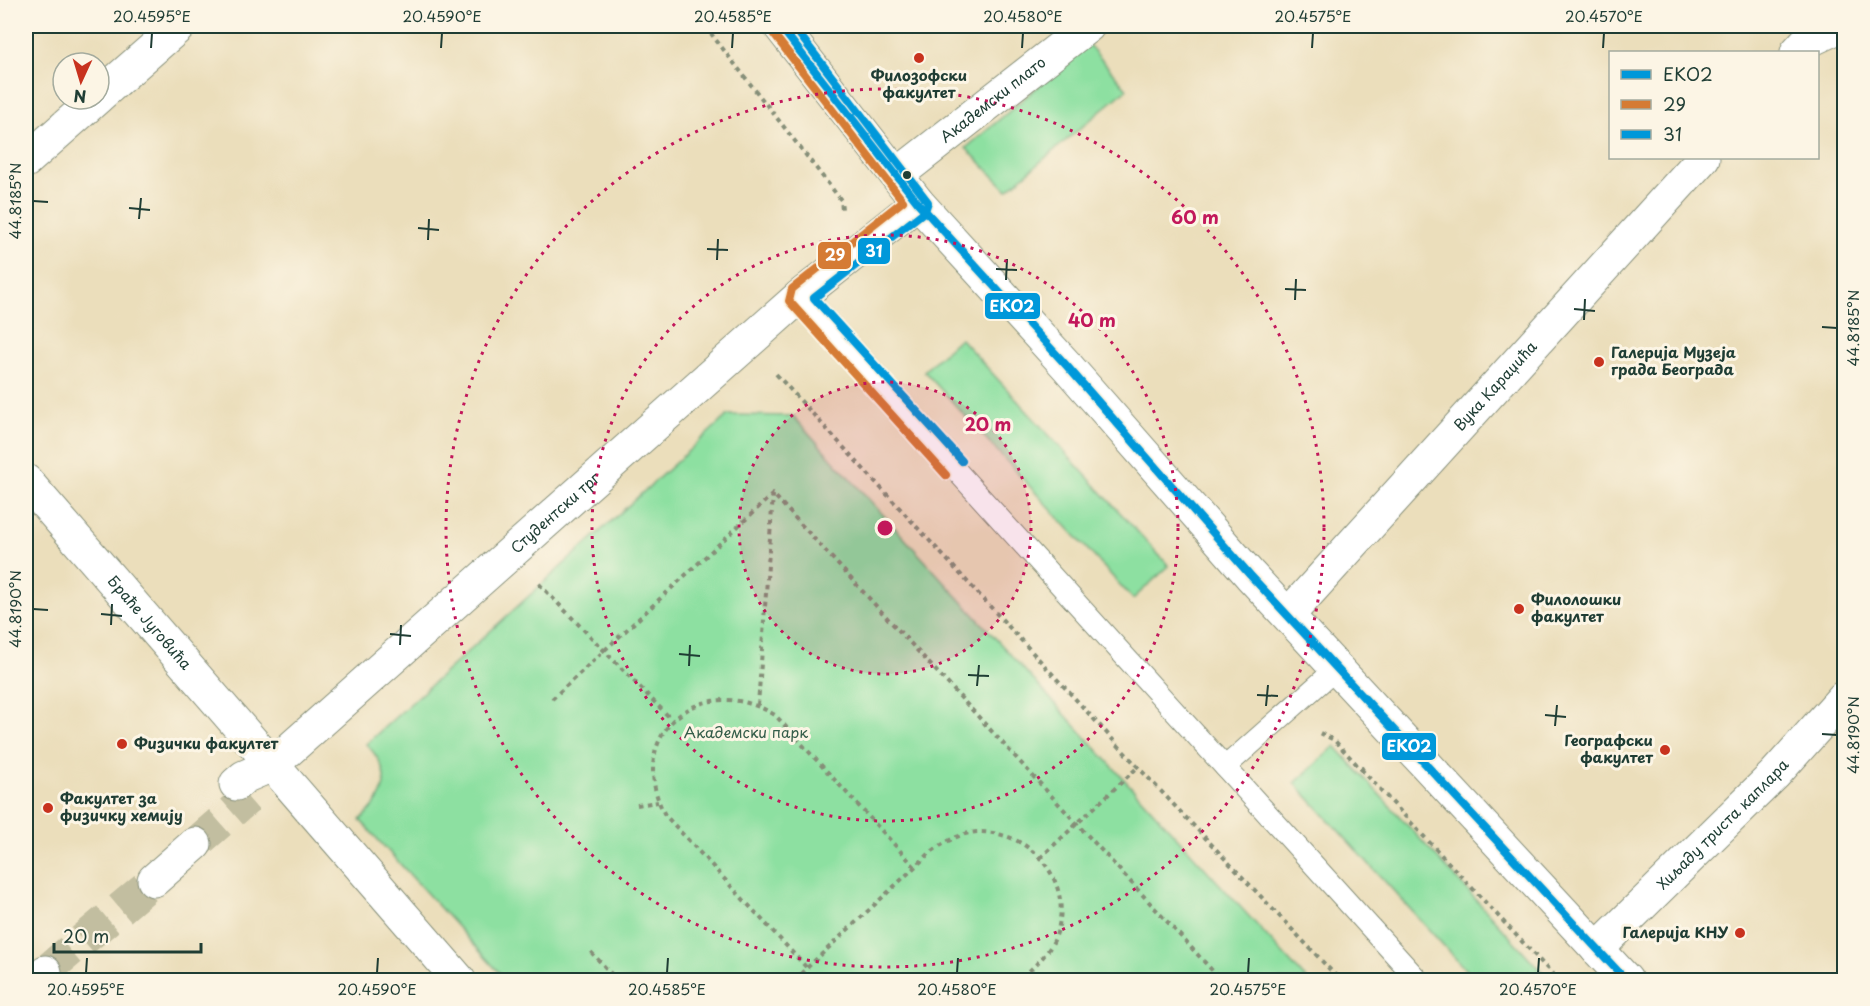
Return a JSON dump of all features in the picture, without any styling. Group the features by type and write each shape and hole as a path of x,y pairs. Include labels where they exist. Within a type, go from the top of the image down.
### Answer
{"street":[{"path":"111,86 179,26"},
{"path":"780,26 918,203 1288,615 1626,981"},
{"name":"Академски плато","path":"897,175 1088,26"},
{"path":"1798,51 1806,42 1840,26"},
{"path":"26,161 82,111"},
{"name":"Вука Караџића","path":"1288,615 1701,159"},
{"name":"Студентски трг","path":"242,791 244,777 270,766 799,297 918,203"},
{"name":"Браће Југовића","path":"26,481 270,766"},
{"name":"Хиљаду триста каплара","path":"1597,949 1775,774 1845,697"},
{"path":"270,766 459,981"},
{"path":"147,872 189,836"}],"lane":[{"path":"799,297 1418,981"},
{"path":"1226,767 1337,668"}],"path":[{"path":"552,699 604,648 773,494"},
{"path":"758,705 773,494"},
{"path":"773,494 1221,981"},
{"path":"511,552 673,721"},
{"path":"806,967 665,815 658,802 651,773 655,749 673,721 686,710 709,701 733,698 758,705 774,715 915,867"},
{"path":"1312,732 1325,734 1334,740 1362,768 1558,981"},
{"path":"1040,858 1138,767 1340,981"},
{"path":"637,805 658,802"},
{"path":"794,981 806,967 915,867 950,839 975,832 1002,834 1026,844 1046,862 1058,886 1061,913 1055,939 1040,960 1020,981"},
{"path":"591,952 617,981"}],"green space":[{"path":"1088,44 1127,89 1007,190 966,148"},
{"path":"960,338 1169,566 1133,599 924,371"},
{"name":"Академски парк","path":"728,415 793,416 1307,980 506,980 360,820 377,801 384,783 381,764 366,744"},
{"path":"1335,746 1544,974 1537,980 1475,980 1295,783"}],"tunnel":[{"path":"195,844 248,798"},
{"path":"45,972 154,880"}],"transit line":[{"name":"EKO2","path":"780,26 918,203 1066,365 1250,575 1626,980"},
{"name":"31","path":"793,26 928,202 925,211 814,298 962,461"},
{"name":"29","path":"772,32 903,201 792,289 789,301 946,475"}],"place":[{"name":"Филозофски факултет","path":"919,58"},
{"name":"Галерија Музеја града Београда","path":"1599,362"},
{"name":"Филолошки факултет","path":"1519,609"},
{"name":"Физички факултет","path":"122,744"},
{"name":"Географски факултет","path":"1665,750"},
{"name":"Факултет за физичку хемију","path":"48,808"},
{"name":"Галерија КНУ","path":"1740,933"}]}
